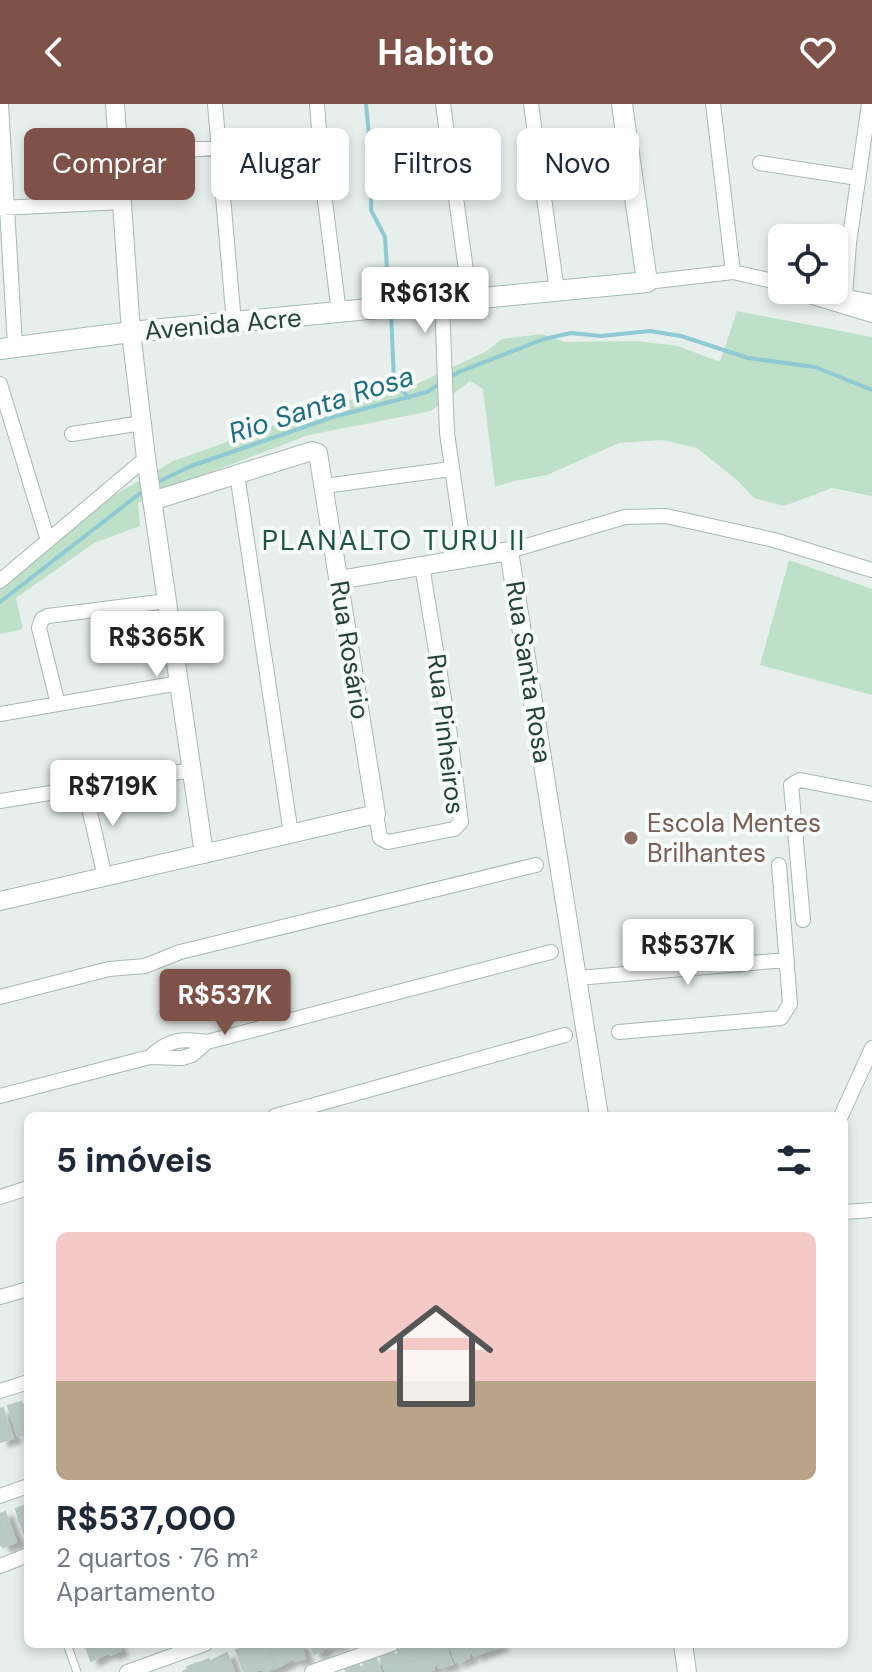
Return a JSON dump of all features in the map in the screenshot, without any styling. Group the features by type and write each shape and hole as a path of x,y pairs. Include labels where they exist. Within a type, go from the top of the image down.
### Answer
{"main road":[{"path":"622,104 647,282"},
{"name":"Avenida Acre","path":"7,347 647,282"}],"street":[{"path":"1,104 7,347"},
{"path":"115,104 116,128"},
{"path":"215,104 216,128"},
{"path":"317,104 319,128"},
{"path":"443,104 470,299"},
{"path":"531,104 557,291"},
{"path":"713,104 733,272"},
{"path":"848,256 869,104"},
{"path":"760,163 858,178"},
{"path":"222,200 234,323"},
{"path":"327,200 339,313"},
{"path":"3,208 122,202 131,332 147,465 204,854"},
{"name":"Avenida Acre","path":"647,282 733,272 768,281"},
{"path":"848,297 872,302"},
{"path":"442,302 451,469 465,558"},
{"path":"836,304 872,315"},
{"path":"0,384 48,541"},
{"path":"72,434 142,423"},
{"name":"Rua Rosário","path":"237,474 312,451 319,456 380,838 384,841"},
{"path":"0,581 147,465"},
{"path":"324,486 451,469"},
{"path":"152,499 237,474 291,834"},
{"name":"Rua Santa Rosa","path":"598,1112 509,551 625,517 655,516 692,520 774,540 872,570"},
{"path":"339,580 509,551"},
{"name":"Rua Pinheiros","path":"384,841 454,829 461,822 422,566"},
{"path":"58,704 40,623 48,616 167,601"},
{"path":"0,714 179,683"},
{"path":"0,801 192,770"},
{"path":"803,920 791,785 800,780 872,794"},
{"path":"84,787 105,877"},
{"path":"0,901 376,814"},
{"path":"0,997 109,969 145,966 180,952 536,865"},
{"path":"619,1032 781,1018 790,1004 779,865"},
{"path":"0,1096 150,1057 182,1058 192,1055 207,1042 551,952"},
{"path":"578,978 786,960"},
{"path":"289,1112 565,1035"},
{"path":"843,1112 872,1048"},
{"path":"0,1197 24,1189"},
{"path":"848,1212 872,1210"},
{"path":"0,1297 24,1290"},
{"path":"0,1391 24,1383"},
{"path":"0,1496 24,1487"},
{"path":"0,1566 24,1557"},
{"path":"127,1672 194,1648"},
{"path":"312,1672 381,1648"},
{"path":"684,1648 687,1672"}],"lane":[{"path":"68,1648 77,1672"}],"green space":[{"path":"737,311 872,337 872,496 832,488 784,506 754,498 697,448 662,440 619,443 547,475 495,487 483,389 470,381 431,411 309,435 158,492 138,503 140,526 94,543 16,598 23,629 0,634 0,589 108,499 173,461 333,404 410,387 487,351 502,339 542,334 565,342 636,341 678,346 720,362"},
{"path":"789,560 872,589 872,695 760,665"}],"building":[{"path":"21,1402 24,1434 18,1436 14,1422 22,1419 13,1420 8,1406"},
{"path":"3,1408 7,1422 0,1425 0,1409"},
{"path":"8,1424 13,1438 0,1442 0,1427"},
{"path":"24,1506 24,1522 20,1523 16,1509"},
{"path":"5,1512 10,1526 2,1531 11,1528 16,1542 3,1547 0,1543 0,1514"},
{"path":"86,1648 119,1648 120,1651 110,1655 109,1652 91,1661"},
{"path":"268,1648 275,1668 265,1672 264,1669 244,1672 236,1650"},
{"path":"269,1648 301,1648 305,1658 295,1661 294,1658 276,1668"},
{"path":"312,1648 323,1648 323,1651 314,1654"},
{"path":"412,1648 446,1648 438,1651 447,1650 452,1664 439,1668 438,1664 433,1666 434,1670 420,1672 416,1661 425,1658 416,1659"},
{"path":"412,1648 416,1659 407,1662 416,1661 420,1672 386,1672 394,1667 385,1670 380,1656 393,1651 394,1655 399,1654 398,1650"},
{"path":"451,1648 486,1648 487,1651 474,1656 473,1652 468,1654 469,1658 456,1662"},
{"path":"227,1653 234,1672 202,1672 199,1663 209,1659 209,1662"},
{"path":"376,1658 381,1672 347,1672 345,1669 358,1664 360,1668 365,1666 363,1662"},
{"path":"197,1663 200,1672 182,1672 188,1670 187,1667"}],"waterway":[{"path":"366,104 372,168 371,210 385,237 389,301"},
{"path":"391,313 394,381 409,398"},
{"name":"Rio Santa Rosa","path":"154,484 191,466 333,417 427,392 459,372 544,339 571,333 601,336 650,331 681,336 748,358 815,367 872,390"},
{"name":"Rio Santa Rosa","path":"0,602 143,491"}],"place":[{"name":"Escola Mentes Brilhantes","path":"631,838"}],"district":[{"name":"PLANALTO TURU II","path":"394,540"}]}
